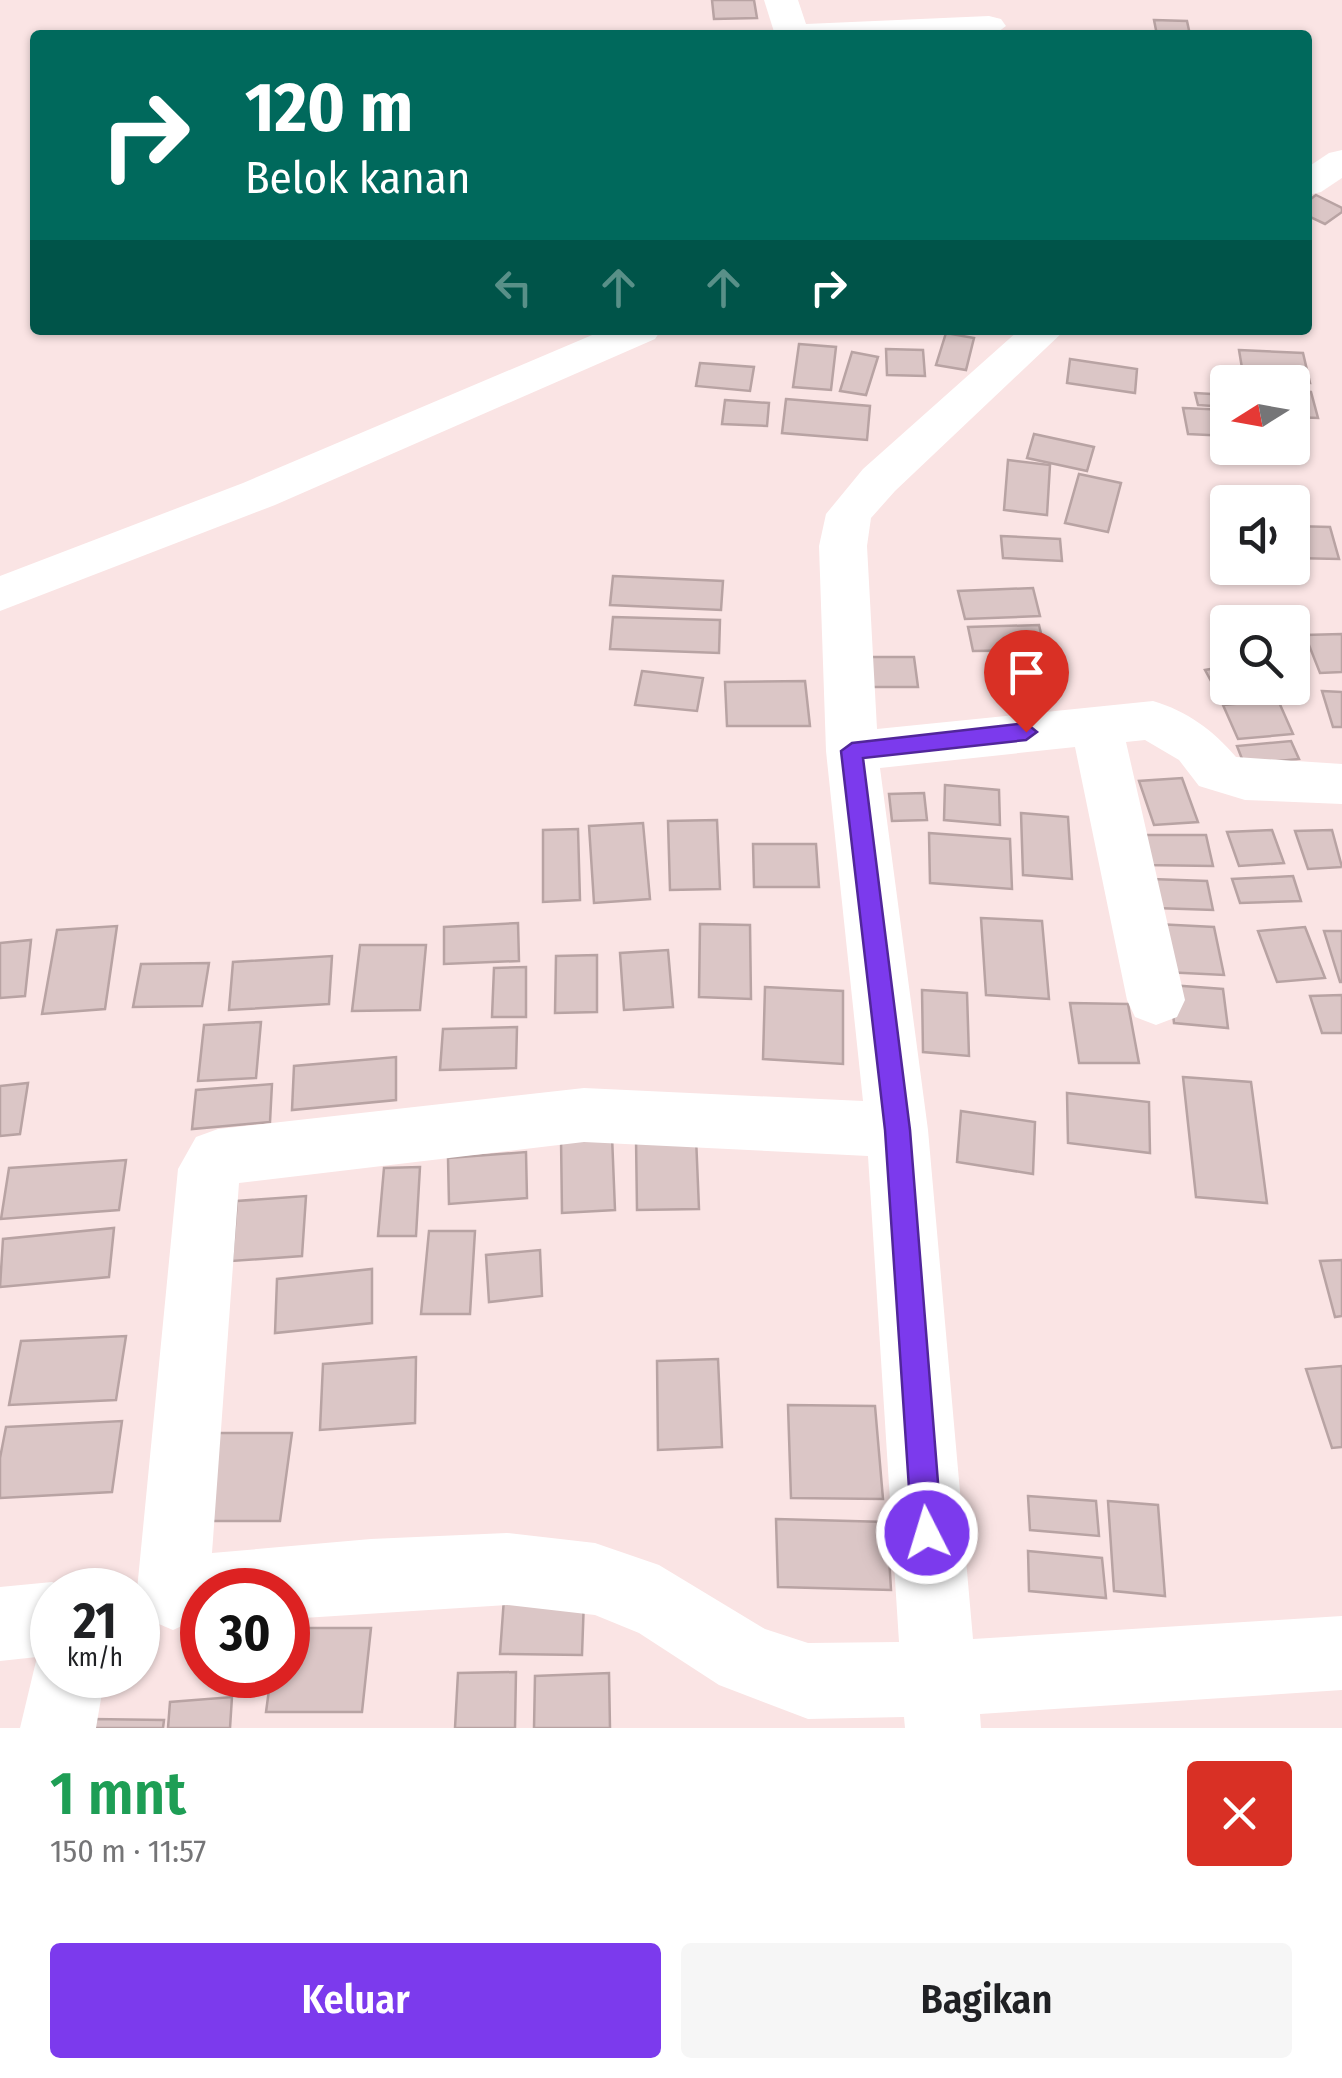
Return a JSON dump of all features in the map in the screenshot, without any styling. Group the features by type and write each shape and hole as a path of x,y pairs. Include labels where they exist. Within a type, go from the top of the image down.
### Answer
{"street":[{"path":"780,0 791,30"},
{"path":"855,30 987,20"},
{"path":"1312,181 1342,161"},
{"path":"0,594 259,494 628,335"},
{"path":"941,1704 897,1130 852,751 843,546 850,514 880,480 1039,335"},
{"path":"852,751 1153,720 1197,746 1218,772 1245,780 1342,784"},
{"path":"1096,724 1156,1000"},
{"path":"182,1568 209,1168 218,1157 584,1115 897,1130"},
{"path":"310,1580 507,1569 594,1579 634,1591 665,1607 745,1659 808,1680 941,1704 1342,1653"},
{"path":"0,1624 30,1621"},
{"path":"58,1728 63,1698"}],"building":[{"path":"712,0 754,0 757,18 714,19"},
{"path":"1154,20 1187,21 1189,30 1156,30"},
{"path":"1316,195 1342,208 1342,212 1325,224 1312,218 1312,198"},
{"path":"945,335 974,338 966,370 936,365"},
{"path":"799,344 836,347 831,390 793,387"},
{"path":"886,349 923,350 925,376 887,375"},
{"path":"1239,350 1303,353 1306,365 1242,365"},
{"path":"852,352 878,357 866,395 840,391"},
{"path":"1070,359 1137,369 1135,393 1067,383"},
{"path":"700,363 754,367 750,391 696,386"},
{"path":"1310,392 1311,392 1318,418 1310,418"},
{"path":"1195,393 1210,394 1210,406 1198,405"},
{"path":"786,399 870,406 867,440 782,433"},
{"path":"725,400 769,403 767,426 722,424"},
{"path":"1183,408 1210,409 1210,435 1188,434"},
{"path":"1034,434 1094,447 1087,471 1027,458"},
{"path":"1008,460 1050,465 1047,515 1004,510"},
{"path":"1079,474 1121,483 1108,532 1065,523"},
{"path":"1310,526 1330,527 1339,559 1310,558"},
{"path":"1001,536 1060,539 1062,561 1003,558"},
{"path":"613,576 723,581 721,610 610,605"},
{"path":"1033,588 1040,616 965,619 958,591"},
{"path":"613,617 720,620 719,653 610,649"},
{"path":"1039,625 1045,650 973,651 968,627"},
{"path":"1342,634 1342,672 1320,673 1310,648 1310,635"},
{"path":"869,657 914,657 918,687 873,687"},
{"path":"642,671 703,678 697,711 635,705"},
{"path":"805,681 810,726 727,726 725,682"},
{"path":"1322,691 1342,692 1342,727 1333,727"},
{"path":"1223,705 1280,705 1293,734 1238,739"},
{"path":"1291,741 1299,759 1244,764 1237,746"},
{"path":"1182,778 1198,822 1154,825 1139,781"},
{"path":"945,785 999,790 1000,825 944,820"},
{"path":"924,793 927,820 892,821 889,794"},
{"path":"1021,813 1068,817 1072,879 1023,875"},
{"path":"717,820 720,889 670,890 668,821"},
{"path":"643,823 650,899 594,903 589,826"},
{"path":"578,829 580,900 543,902 543,830"},
{"path":"1272,830 1284,863 1239,866 1227,832"},
{"path":"1332,830 1342,867 1308,869 1295,831"},
{"path":"929,833 1010,839 1012,889 930,883"},
{"path":"1136,835 1206,835 1213,866 1142,865"},
{"path":"753,844 816,844 819,887 754,887"},
{"path":"1293,876 1301,901 1240,903 1232,879"},
{"path":"1151,879 1207,881 1213,910 1155,908"},
{"path":"981,918 1042,921 1049,999 986,995"},
{"path":"518,923 519,961 444,964 444,927"},
{"path":"700,924 750,925 751,999 699,997"},
{"path":"1156,924 1214,927 1224,975 1164,972"},
{"path":"117,926 105,1009 42,1014 57,930"},
{"path":"1305,927 1325,978 1277,982 1258,931"},
{"path":"1324,931 1342,931 1342,982 1340,982"},
{"path":"31,940 25,996 0,998 0,943"},
{"path":"360,945 426,945 420,1010 352,1011"},
{"path":"668,950 673,1007 624,1010 620,953"},
{"path":"597,955 597,1012 555,1013 556,956"},
{"path":"332,956 329,1004 229,1010 233,962"},
{"path":"209,963 202,1006 133,1007 141,964"},
{"path":"526,967 526,1017 492,1017 494,968"},
{"path":"1170,985 1223,989 1228,1028 1174,1023"},
{"path":"765,987 843,991 843,1064 763,1059"},
{"path":"922,990 967,993 969,1056 923,1052"},
{"path":"1342,995 1342,1033 1322,1033 1310,996"},
{"path":"1070,1003 1128,1004 1139,1063 1079,1063"},
{"path":"261,1022 256,1078 198,1081 204,1025"},
{"path":"517,1027 516,1068 440,1070 443,1029"},
{"path":"396,1057 396,1100 292,1110 294,1066"},
{"path":"1183,1077 1251,1082 1267,1203 1196,1197"},
{"path":"28,1083 20,1134 0,1136 0,1086"},
{"path":"272,1084 270,1122 192,1129 196,1090"},
{"path":"1067,1093 1149,1102 1150,1153 1068,1143"},
{"path":"961,1111 1035,1122 1033,1174 957,1162"},
{"path":"612,1136 615,1210 562,1213 561,1138"},
{"path":"696,1137 699,1209 637,1210 636,1138"},
{"path":"526,1152 527,1198 449,1204 448,1158"},
{"path":"126,1160 119,1210 1,1219 9,1168"},
{"path":"420,1167 416,1236 378,1236 384,1168"},
{"path":"306,1196 302,1256 232,1261 237,1201"},
{"path":"114,1228 109,1277 0,1287 3,1239"},
{"path":"429,1231 475,1231 470,1314 421,1314"},
{"path":"540,1250 542,1296 489,1302 486,1255"},
{"path":"1342,1260 1342,1316 1335,1317 1320,1261"},
{"path":"372,1269 372,1323 275,1333 277,1279"},
{"path":"126,1336 116,1400 9,1405 21,1341"},
{"path":"416,1357 415,1423 320,1430 323,1364"},
{"path":"718,1359 722,1447 658,1450 657,1361"},
{"path":"1342,1366 1342,1447 1332,1448 1306,1369"},
{"path":"788,1405 875,1406 883,1499 791,1498"},
{"path":"122,1421 112,1492 0,1498 0,1458 6,1427"},
{"path":"211,1433 292,1433 280,1521 196,1521"},
{"path":"1028,1496 1096,1501 1099,1536 1030,1530"},
{"path":"1108,1501 1158,1505 1165,1596 1114,1591"},
{"path":"776,1519 887,1522 891,1590 778,1587"},
{"path":"1028,1551 1102,1558 1106,1598 1029,1591"},
{"path":"504,1598 584,1599 582,1655 500,1654"},
{"path":"310,1628 371,1628 362,1712 266,1712 268,1698 310,1698"},
{"path":"516,1672 515,1728 455,1728 458,1673"},
{"path":"609,1673 610,1728 534,1728 535,1676"},
{"path":"232,1698 230,1728 168,1728 170,1702"},
{"path":"91,1719 164,1720 163,1728 90,1728"}],"route":[{"path":"927,1533 897,1130 852,751 1026,732"}]}
